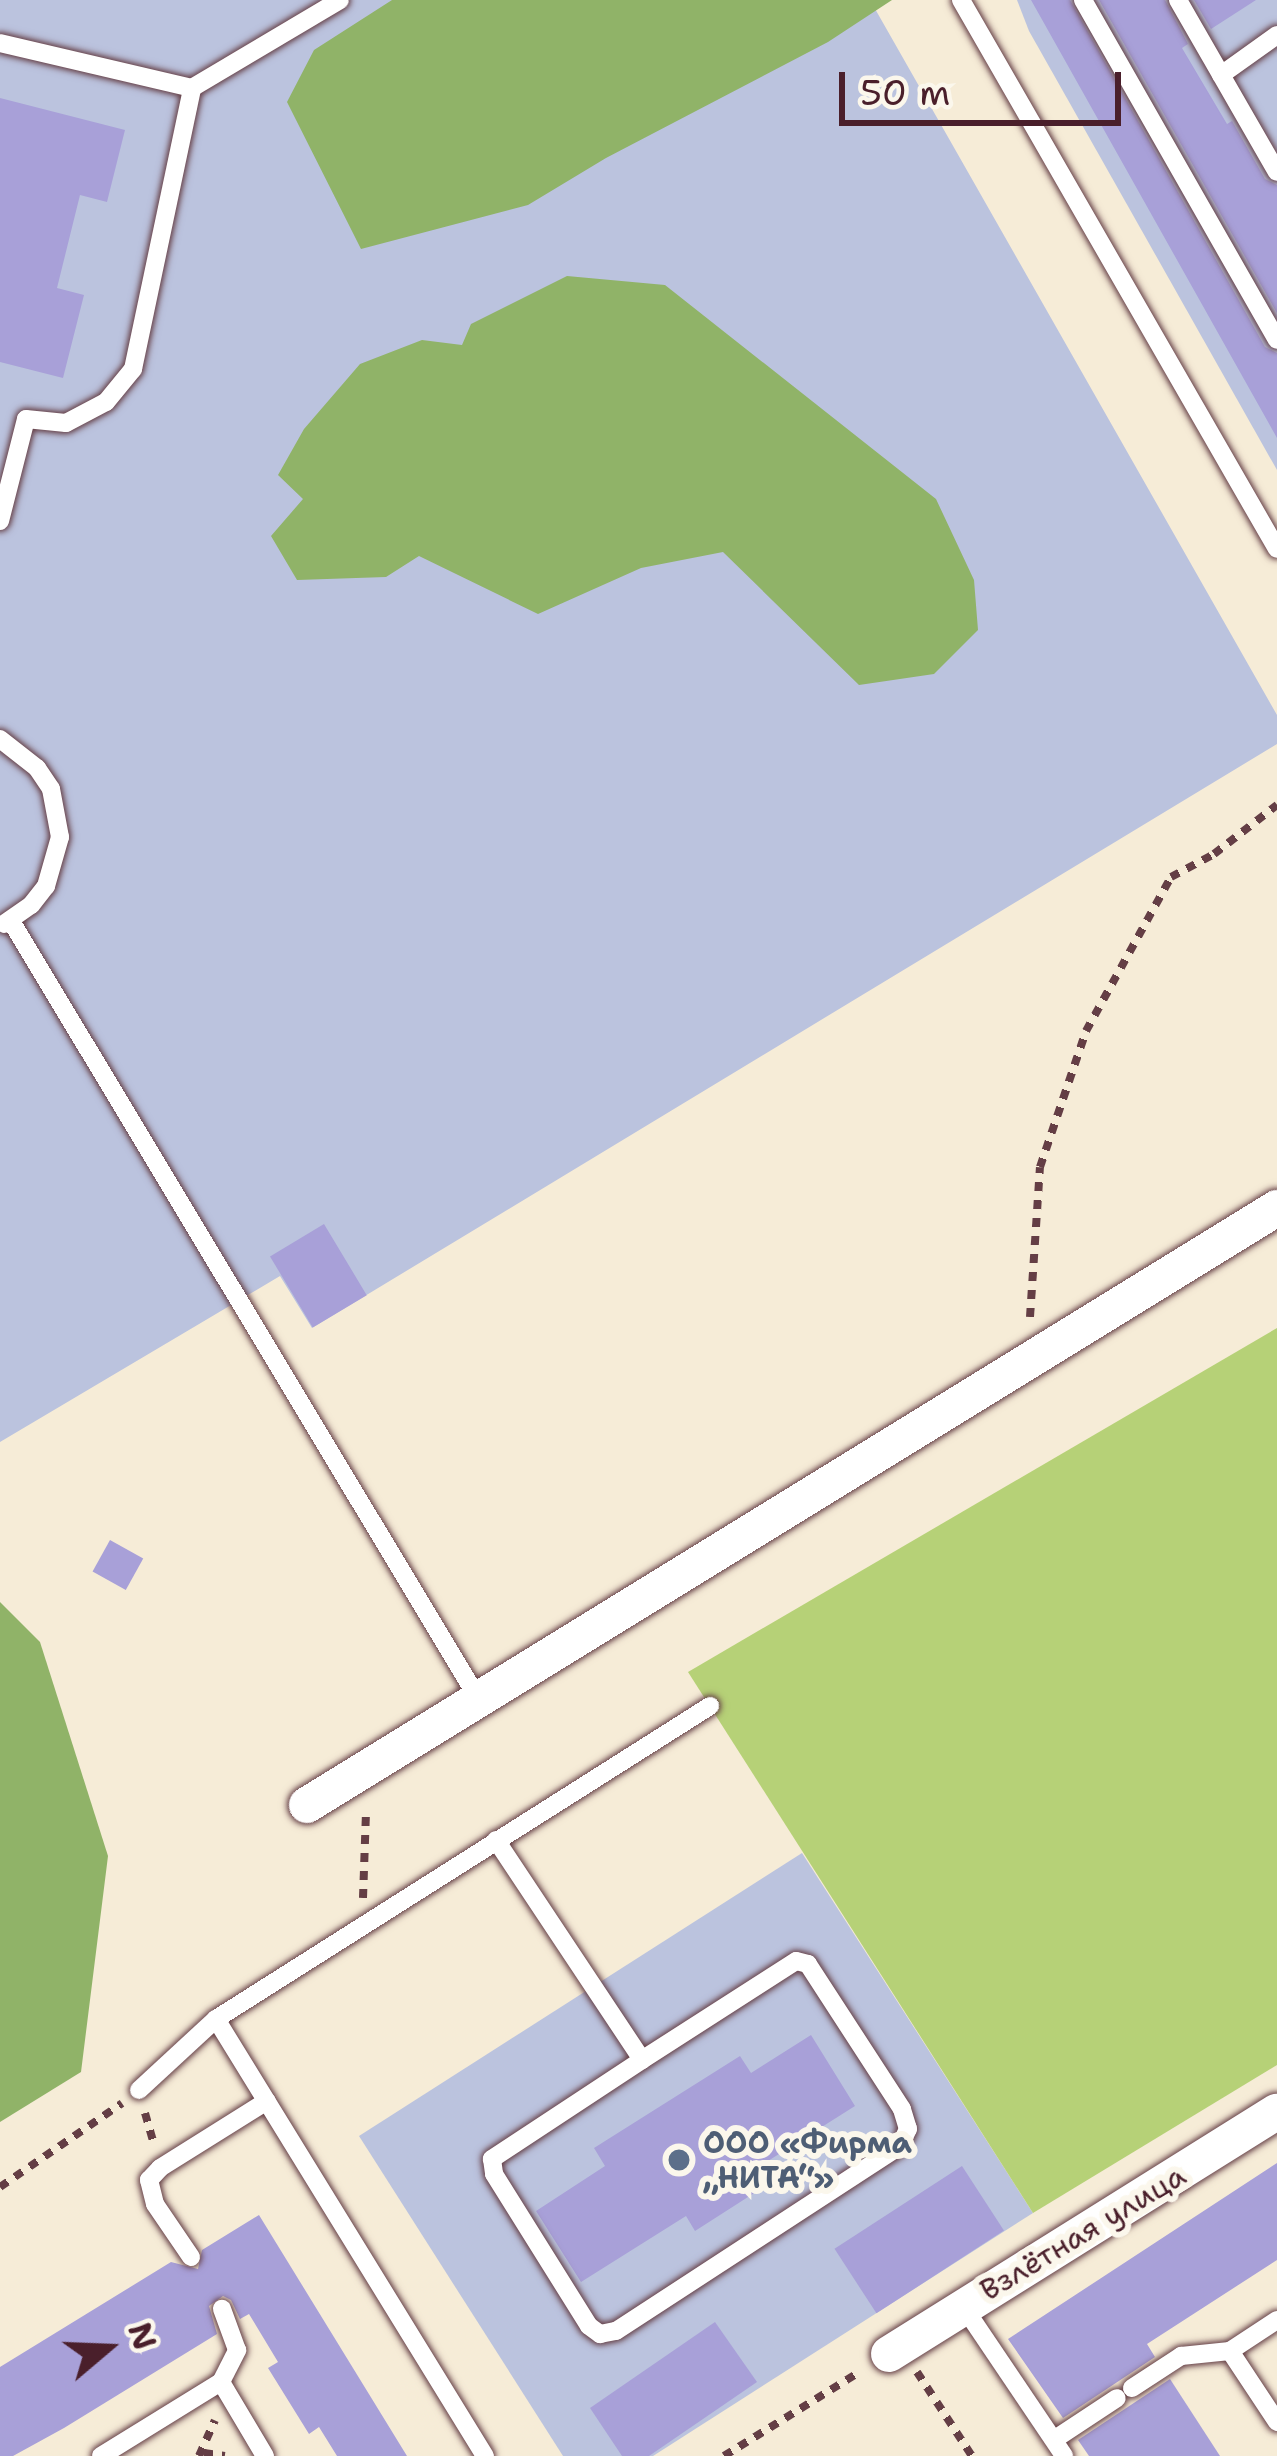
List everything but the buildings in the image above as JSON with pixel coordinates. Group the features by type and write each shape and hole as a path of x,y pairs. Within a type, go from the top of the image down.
{"street":[{"path":"307,1805 1277,1208"},
{"name":"Взлётная улица","path":"895,2350 1064,2249 1277,2112"}],"lane":[{"path":"0,44 192,88 340,0"},
{"path":"962,0 1277,549"},
{"path":"1083,0 1277,340"},
{"path":"1178,0 1277,171"},
{"path":"1221,75 1277,35"},
{"path":"0,521 26,419 66,423 106,402 133,368 192,88"},
{"path":"0,739 37,767 50,788 60,838 46,886 6,924 478,1700"},
{"path":"139,2090 216,2020 710,1706"},
{"path":"496,1840 642,2060"},
{"path":"796,1961 808,1964 902,2109 908,2128 900,2146 616,2330 600,2334 589,2326 506,2193 492,2159 642,2060 796,1961"},
{"path":"216,2020 485,2456"},
{"path":"190,2257 155,2204 149,2180 160,2168 266,2101"},
{"path":"963,2306 1060,2447 1124,2393 1181,2356 1230,2350 1277,2320"},
{"path":"101,2456 221,2382 237,2350 222,2309"},
{"path":"1230,2350 1277,2422"},
{"path":"221,2382 265,2456"}],"path":[{"path":"1030,1360 1040,1167 1086,1031 1171,878 1214,854 1277,806"},
{"path":"356,1775 368,1822 361,1927"},
{"path":"0,2187 139,2090 160,2168"},
{"path":"724,2456 895,2350 972,2456"},
{"path":"204,2452 225,2456"}],"shaded area":[{"path":"0,0 870,0 1277,715 1277,744 312,1328 280,1276 0,1442"},
{"path":"1017,0 1277,0 1277,470 1029,31"},
{"name":"ООО «Фирма „НИТА“»","path":"802,1853 1033,2213 653,2456 563,2456 359,2136"}],"green space":[{"path":"392,0 892,0 828,42 606,158 528,205 361,249 287,102 314,50"},
{"path":"567,276 665,285 936,499 974,580 978,630 934,674 859,685 723,552 641,568 538,614 419,556 386,577 297,580 271,536 303,499 278,475 304,429 360,364 422,340 462,345 471,324"},
{"path":"1277,1328 1277,2065 1033,2213 688,1672"},
{"path":"0,1602 40,1642 108,1856 81,2072 0,2122"}],"place":[{"name":"ООО «Фирма „НИТА“»","path":"679,2160"}]}
